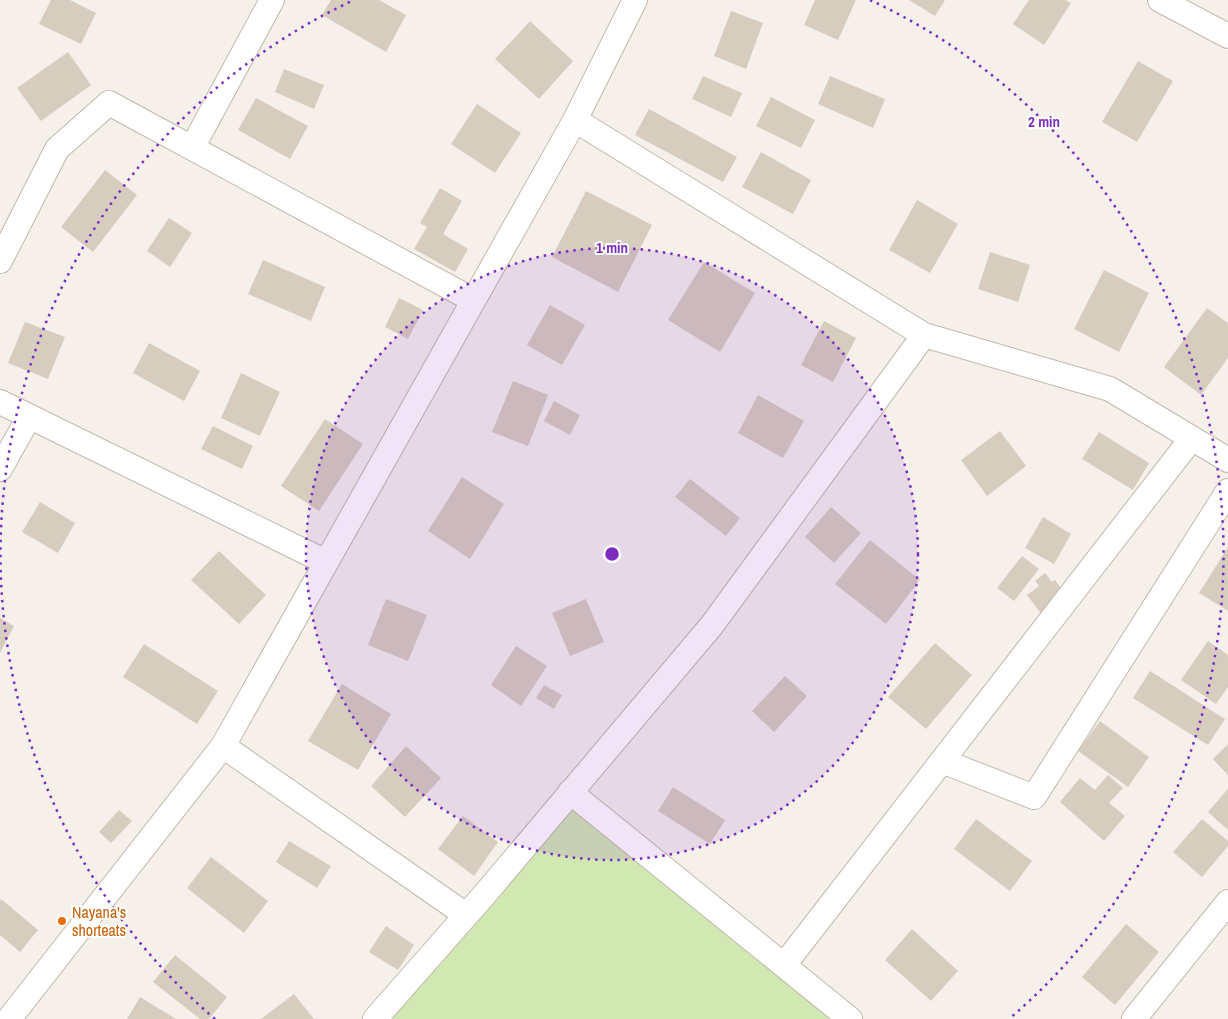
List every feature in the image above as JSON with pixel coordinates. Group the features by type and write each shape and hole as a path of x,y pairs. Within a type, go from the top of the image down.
{"street":[{"path":"192,148 272,0"},
{"path":"8,1019 223,746 575,120 635,0"},
{"path":"1160,0 1228,36"},
{"path":"0,261 57,149 109,102 473,300"},
{"path":"575,120 924,335 1110,389 1228,460"},
{"path":"375,1019 466,915 712,625 924,335"},
{"path":"0,402 326,562"},
{"path":"0,469 29,417"},
{"path":"784,965 1192,438"},
{"path":"942,761 1034,797 1228,491"},
{"path":"223,746 466,915"},
{"path":"570,792 850,1019"},
{"path":"1134,1019 1228,902"}],"green space":[{"path":"570,792 850,1019 374,1019"}],"building":[{"path":"51,0 70,0 96,13 81,44 39,24"},
{"path":"331,0 379,0 406,15 386,52 322,15"},
{"path":"815,0 856,0 838,40 804,25"},
{"path":"909,0 945,0 935,16"},
{"path":"1029,0 1066,0 1071,3 1044,45 1013,24"},
{"path":"731,11 763,23 746,69 714,56"},
{"path":"530,21 573,61 539,99 495,59"},
{"path":"68,52 91,85 41,121 17,88"},
{"path":"1138,61 1173,81 1137,142 1102,122"},
{"path":"284,69 324,85 314,109 275,92"},
{"path":"703,76 742,93 731,117 692,99"},
{"path":"830,76 885,99 873,128 818,104"},
{"path":"771,97 815,120 801,148 756,126"},
{"path":"256,98 308,126 290,159 238,130"},
{"path":"477,104 521,133 495,173 451,144"},
{"path":"649,109 737,157 723,182 635,135"},
{"path":"761,152 811,180 793,214 742,187"},
{"path":"105,170 137,195 93,252 61,227"},
{"path":"440,188 462,201 443,234 468,249 455,272 414,249 427,227 420,223"},
{"path":"586,191 652,225 618,292 552,257"},
{"path":"917,200 958,224 930,273 889,250"},
{"path":"169,218 192,233 170,267 147,251"},
{"path":"990,252 1030,265 1018,302 978,289"},
{"path":"263,260 325,287 311,321 248,294"},
{"path":"704,262 755,293 720,352 668,320"},
{"path":"1104,270 1149,293 1119,352 1074,329"},
{"path":"399,298 423,310 408,339 385,327"},
{"path":"550,305 585,325 562,365 527,345"},
{"path":"1207,308 1228,323 1228,358 1201,395 1164,367"},
{"path":"824,321 856,338 833,382 801,365"},
{"path":"25,322 65,337 48,379 8,363"},
{"path":"149,343 200,371 184,401 133,373"},
{"path":"241,373 280,392 260,436 221,418"},
{"path":"513,381 548,395 528,446 492,432"},
{"path":"758,395 804,421 783,458 738,433"},
{"path":"554,401 580,415 570,435 544,421"},
{"path":"325,419 363,444 319,511 281,486"},
{"path":"213,426 253,446 242,469 201,449"},
{"path":"1000,431 1026,466 987,496 961,460"},
{"path":"1099,432 1149,463 1133,490 1082,459"},
{"path":"462,477 504,504 470,559 428,531"},
{"path":"690,479 740,518 726,536 675,497"},
{"path":"40,502 75,523 58,553 22,532"},
{"path":"831,507 861,533 834,563 805,537"},
{"path":"1043,517 1071,534 1054,564 1025,548"},
{"path":"870,540 920,580 886,624 835,584"},
{"path":"1228,547 1228,611 1199,593"},
{"path":"219,551 266,595 239,624 191,580"},
{"path":"1022,556 1039,569 1014,601 997,588"},
{"path":"1045,573 1052,582 1055,580 1066,595 1042,615 1027,595 1039,586 1035,581"},
{"path":"386,599 427,615 408,661 368,645"},
{"path":"586,599 604,642 570,656 552,613"},
{"path":"0,618 14,626 0,653"},
{"path":"1208,641 1228,655 1228,687 1216,704 1181,680"},
{"path":"935,643 972,675 926,729 888,697"},
{"path":"144,644 218,691 197,724 123,677"},
{"path":"516,646 547,666 521,706 491,685"},
{"path":"1150,671 1225,719 1208,745 1133,698"},
{"path":"785,676 807,696 774,732 752,711"},
{"path":"342,684 391,714 358,770 308,741"},
{"path":"544,685 562,695 554,709 536,698"},
{"path":"1100,721 1149,757 1128,787 1078,751"},
{"path":"1228,744 1228,775 1213,759"},
{"path":"406,746 441,778 405,817 371,786"},
{"path":"1108,775 1123,788 1109,803 1125,816 1104,841 1060,802 1080,778 1095,790"},
{"path":"673,787 725,820 710,844 658,811"},
{"path":"1228,789 1228,830 1208,812"},
{"path":"119,810 132,821 111,843 99,832"},
{"path":"463,816 498,842 474,876 438,849"},
{"path":"976,819 1032,861 1010,891 954,849"},
{"path":"1202,819 1228,841 1228,846 1202,877 1173,852"},
{"path":"289,841 331,866 317,888 276,862"},
{"path":"211,857 268,901 244,933 187,888"},
{"path":"1,899 38,930 20,952 0,935"},
{"path":"1126,924 1159,952 1115,1005 1082,977"},
{"path":"386,926 414,945 398,970 369,952"},
{"path":"912,929 958,971 931,1001 885,960"},
{"path":"175,955 227,997 209,1019 200,1019 153,982"},
{"path":"294,994 314,1019 261,1019"},
{"path":"140,997 176,1019 127,1019"}],"place":[{"name":"Nayana's shorteats","path":"62,921"}]}
